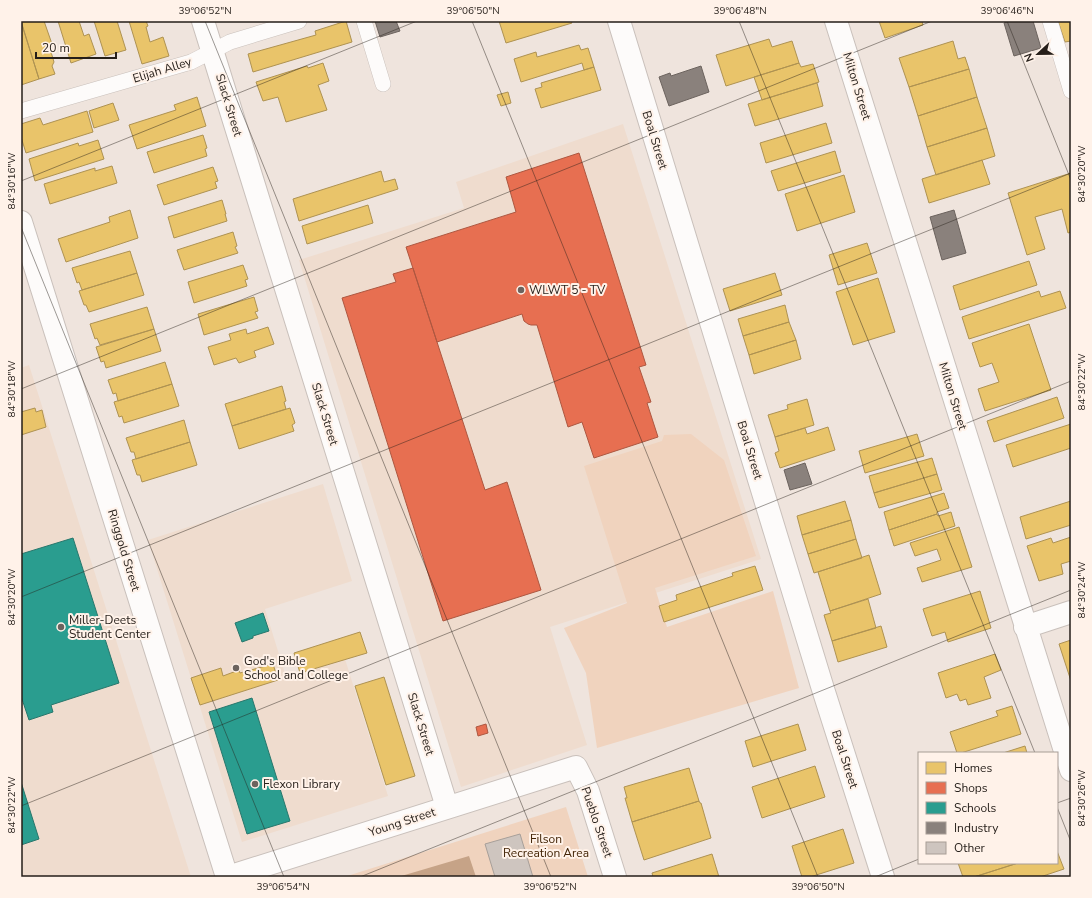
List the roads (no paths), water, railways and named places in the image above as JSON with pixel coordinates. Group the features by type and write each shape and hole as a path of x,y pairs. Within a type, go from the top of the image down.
{"street":[{"name":"Slack Street","path":"203,21 447,807"},
{"name":"Boal Street","path":"619,21 822,689 883,877"},
{"name":"Milton Street","path":"836,21 1071,770"},
{"name":"Ringgold Street","path":"21,222 228,877"},
{"path":"1025,627 1071,612"},
{"name":"Young Street","path":"228,877 576,767"},
{"name":"Pueblo Street","path":"576,767 588,791 615,877"}],"lane":[{"name":"Elijah Alley","path":"21,111 191,62 230,42 299,21"},
{"path":"364,21 383,84"},
{"path":"1050,21 1071,92"}],"place":[{"name":"WLWT 5 - TV","path":"521,290"},
{"name":"Miller-Deets Student Center","path":"61,627"},
{"name":"God's Bible School and College","path":"236,668"},
{"name":"Flexon Library","path":"255,784"}],"park label":[{"name":"Filson Recreation Area","path":"546,846"}]}
